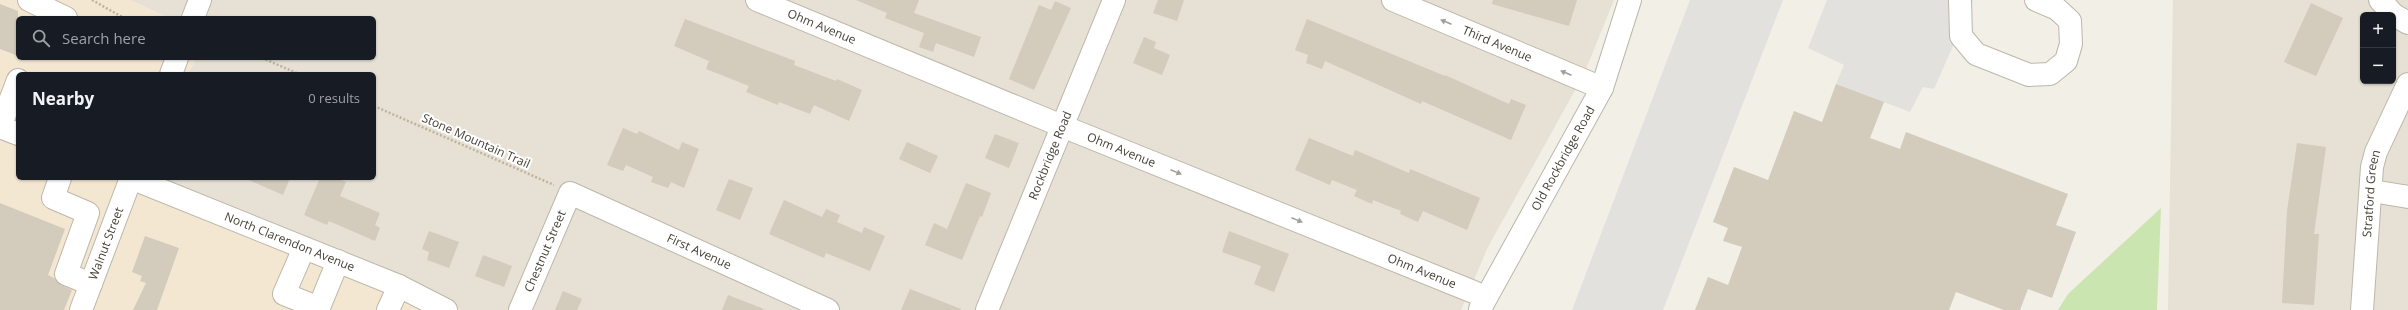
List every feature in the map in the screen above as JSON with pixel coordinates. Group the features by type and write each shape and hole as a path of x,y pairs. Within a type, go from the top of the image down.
{"street":[{"path":"29,0 62,16"},
{"path":"194,16 200,0"},
{"name":"Ohm Avenue","path":"757,0 1483,303"},
{"name":"Rockbridge Road","path":"987,310 1114,0"},
{"name":"Third Avenue","path":"1393,0 1602,88"},
{"name":"Old Rockbridge Road","path":"1483,303 1602,88 1630,0"},
{"path":"1960,0 1960,36 1976,54 2029,75 2050,74 2066,61 2071,44 2070,21 2057,9 2036,0"},
{"path":"2380,0 2394,15 2408,23"},
{"path":"172,72 176,60"},
{"name":"Stratford Green","path":"2362,310 2372,191 2372,167 2376,152 2408,84"},
{"path":"16,85 0,127 16,133"},
{"path":"59,180 53,198 88,213 66,274 91,284"},
{"name":"Walnut Street","path":"81,310 130,180"},
{"name":"North Clarendon Avenue","path":"136,180 399,286 446,310"},
{"path":"2372,191 2408,197"},
{"name":"Chestnut Street","path":"520,310 570,193"},
{"name":"First Avenue","path":"570,193 828,310"},
{"path":"304,248 284,294 318,309 338,261"},
{"path":"388,310 399,286"}],"path":[{"path":"92,0 120,16"},
{"path":"267,60 294,72"},
{"name":"Stone Mountain Trail","path":"376,107 570,193"}],"shaded area":[{"path":"0,0 130,0 165,16 16,16 16,60 195,60 189,72 16,72 16,180 155,180 461,310 0,310"},
{"path":"130,0 1614,0 1584,74 1488,247 1461,310 461,310 155,180 376,180 376,72 189,72 195,60 376,60 376,16 165,16"},
{"path":"1690,0 1783,0 1663,310 1572,310"},
{"path":"1827,0 1973,0 1934,89 1923,87 1910,112 1836,84 1844,65 1808,48"},
{"path":"2173,0 2408,0 2408,310 2168,310"}],"green space":[{"path":"2161,208 2157,310 2058,310 2068,294"}],"building":[{"path":"856,0 919,0 914,13 981,37 974,57 936,43 933,52 919,47 924,33 885,18 887,13"},
{"path":"1158,0 1184,0 1177,21 1153,13"},
{"path":"1493,0 1577,0 1569,26 1492,4"},
{"path":"1055,1 1071,8 1034,90 1009,79 1039,5 1051,10"},
{"path":"2311,3 2343,18 2316,76 2284,62"},
{"path":"0,4 18,11 18,16 16,16 16,55 0,49"},
{"path":"685,19 795,61 794,65 836,81 837,79 862,90 849,121 814,105 810,114 779,102 778,105 746,92 749,86 706,69 709,61 674,46"},
{"path":"1307,19 1445,75 1509,104 1511,99 1526,105 1511,140 1422,101 1421,104 1325,61 1322,69 1306,63 1308,55 1295,50"},
{"path":"1144,37 1156,42 1154,48 1170,55 1162,75 1133,63"},
{"path":"1836,84 1884,102 1870,138 1900,149 1906,132 2068,194 2056,225 2076,232 2052,298 2028,289 2020,310 2004,310 1956,292 1949,310 1695,310 1708,277 1728,285 1742,247 1723,241 1728,228 1713,222 1734,167 1768,180 1794,111 1822,122"},
{"path":"623,128 637,134 639,131 679,150 682,142 699,149 684,188 671,182 668,188 651,182 653,177 626,165 623,171 607,165"},
{"path":"995,134 1019,143 1009,168 985,158"},
{"path":"1309,138 1353,156 1355,150 1409,173 1410,169 1480,198 1467,230 1423,211 1418,222 1400,214 1401,211 1373,200 1372,204 1354,196 1357,190 1332,180 1330,185 1295,170"},
{"path":"907,142 938,156 930,173 899,159"},
{"path":"2297,143 2326,147 2314,234 2319,234 2314,305 2282,303 2287,211"},
{"path":"729,179 753,188 740,220 716,210"},
{"path":"249,180 289,180 283,195"},
{"path":"319,180 341,180 346,182 340,196 380,213 375,225 380,228 375,241 329,221 327,225 304,215"},
{"path":"966,183 991,193 982,217 980,216 962,260 925,245 934,223 947,229"},
{"path":"784,200 822,217 826,209 840,215 837,222 862,233 864,227 885,236 870,271 826,253 824,258 769,234"},
{"path":"0,203 65,229 48,275 54,278 61,285 72,290 64,310 0,310"},
{"path":"429,231 459,242 449,268 427,260 429,252 422,249"},
{"path":"1229,231 1289,254 1274,292 1254,284 1261,266 1222,252"},
{"path":"145,236 179,248 157,310 133,310 146,283 140,281 142,276 132,272"},
{"path":"483,255 512,266 504,287 475,276"},
{"path":"910,289 961,309 961,310 901,310"},
{"path":"563,291 582,299 577,310 555,310"},
{"path":"728,295 764,309 722,310"}]}
